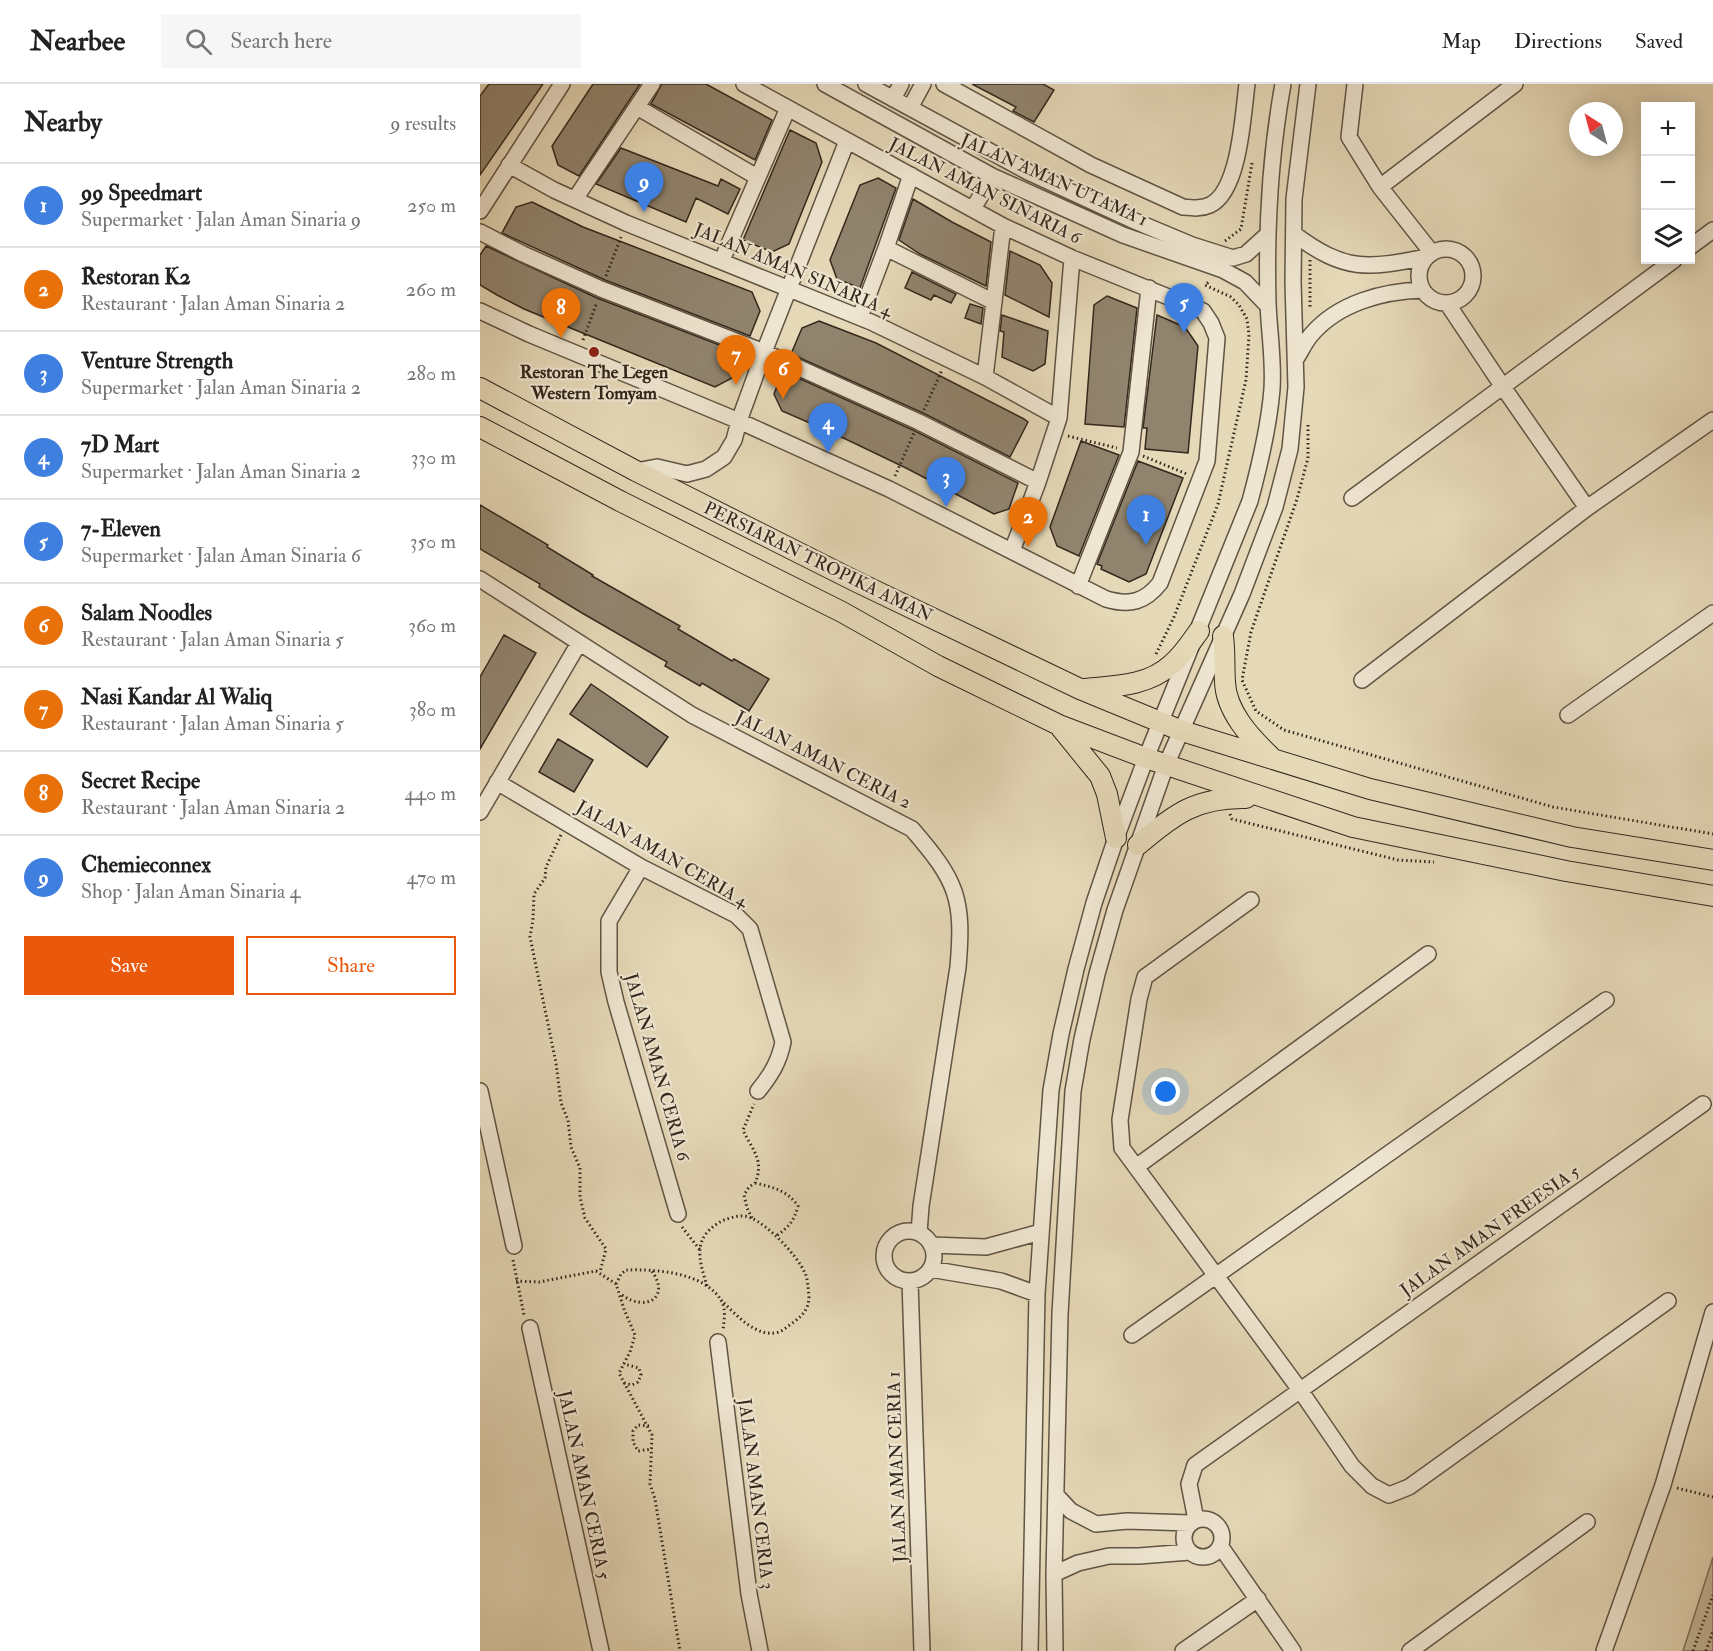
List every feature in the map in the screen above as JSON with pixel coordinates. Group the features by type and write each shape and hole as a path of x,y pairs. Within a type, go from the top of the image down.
{"main road":[{"name":"PERSIARAN TROPIKA AMAN","path":"480,388 636,471 867,587 1080,689 1182,730 1370,789 1561,834 1713,860"},
{"name":"PERSIARAN TROPIKA AMAN","path":"480,427 620,501 842,612 938,666 1059,725 1166,765 1353,827 1566,871 1713,896"},
{"path":"1080,689 1129,685 1145,680 1172,664 1199,631"},
{"path":"1223,636 1226,659 1224,684 1229,703 1254,741 1271,757"},
{"path":"1059,725 1100,776 1107,794 1116,838"},
{"path":"1138,845 1172,817 1205,802 1267,798"}],"street":[{"path":"480,211 562,84"},
{"path":"575,199 652,84"},
{"name":"JALAN AMAN SINARIA 6","path":"744,84 1003,226 1072,258 1203,311 1217,338 1207,461 1160,583 1153,592 1127,603 1106,600 1082,588"},
{"name":"JALAN AMAN UTAMA 1","path":"825,84 992,176 1123,235 1223,270 1245,282 1268,306"},
{"name":"JALAN AMAN UTAMA 1","path":"866,84 1028,172 1130,219 1227,258 1246,254 1268,234"},
{"path":"893,99 901,84"},
{"path":"910,108 923,84"},
{"path":"944,84 1091,165 1183,207 1197,209 1211,205 1221,196 1228,184 1234,167 1247,84"},
{"path":"1030,1651 1036,1294 1051,1090 1061,1034 1094,903 1146,758 1250,501 1262,454 1270,416 1273,362 1268,306 1271,174 1283,84"},
{"path":"1055,1651 1054,1574 1058,1496 1060,1314 1073,1091 1096,974 1115,910 1166,765 1223,636 1275,507 1284,476 1290,449 1296,387 1294,234 1296,177 1308,84"},
{"path":"1355,84 1349,137 1380,187 1429,255"},
{"path":"1380,187 1515,84"},
{"path":"637,107 757,177"},
{"path":"722,260 788,108"},
{"path":"636,471 657,467 687,474 706,469 724,457 734,440 764,352 847,141"},
{"path":"982,147 992,176"},
{"name":"JALAN AMAN SINARIA 4","path":"508,165 626,223 860,317 985,377 1059,418"},
{"path":"992,176 1028,172"},
{"path":"860,317 911,175"},
{"path":"973,209 992,176"},
{"path":"985,377 1003,226"},
{"path":"1695,243 1713,230"},
{"path":"480,232 601,289 764,352 919,422 1038,482"},
{"path":"1294,234 1331,258 1359,266 1384,265 1429,255 1438,250 1452,249 1465,256 1472,268 1473,282 1461,299 1447,303 1434,300 1423,290 1419,277 1422,263 1429,255"},
{"path":"886,248 994,302"},
{"path":"1012,551 1059,418 1072,258"},
{"path":"1352,498 1669,264"},
{"path":"480,310 529,334 739,421 889,489 1082,588 1131,452 1149,288"},
{"path":"1295,360 1310,336 1332,315 1359,302 1405,291 1423,290"},
{"path":"1447,303 1587,508"},
{"path":"1362,680 1587,508 1713,420"},
{"name":"JALAN AMAN CERIA 2","path":"480,579 692,715 912,829 950,878 956,892 961,929 958,967 919,1233"},
{"path":"1568,715 1713,613"},
{"path":"480,812 579,643"},
{"name":"JALAN AMAN CERIA 4","path":"497,782 641,867 736,915 750,929 783,1042 779,1060 771,1076 758,1091"},
{"name":"JALAN AMAN CERIA 6","path":"641,867 609,921 609,972 678,1214"},
{"path":"1251,900 1145,977 1139,999 1120,1120 1122,1148 1300,1390 1352,1466 1372,1486 1389,1495 1409,1487 1668,1301"},
{"path":"1136,1167 1428,954"},
{"path":"1132,1335 1606,1000"},
{"path":"480,1091 514,1246"},
{"name":"JALAN AMAN FREESIA 5","path":"1193,1522 1189,1484 1195,1465 1703,1104"},
{"path":"903,1232 919,1233 931,1245 933,1262 930,1269 918,1280 910,1281 894,1277 885,1264 885,1247 895,1235 903,1232"},
{"path":"931,1245 986,1247 1041,1232"},
{"path":"930,1269 1001,1281 1036,1294"},
{"name":"JALAN AMAN CERIA 1","path":"910,1281 922,1651"},
{"path":"1604,1651 1663,1485 1713,1312"},
{"name":"JALAN AMAN CERIA 5","path":"530,1328 601,1651"},
{"name":"JALAN AMAN CERIA 3","path":"718,1341 749,1594 760,1651"},
{"path":"1058,1496 1071,1511 1096,1524 1127,1521 1193,1522 1208,1518 1218,1525 1223,1535 1221,1547 1212,1556 1200,1557 1186,1547 1184,1534 1193,1522"},
{"path":"1410,1651 1587,1522"},
{"path":"1221,1547 1293,1651"},
{"path":"1054,1574 1078,1563 1109,1556 1190,1552"},
{"path":"1183,1651 1258,1599"}],"path":[{"path":"1256,711 1284,730 1553,807 1713,834"},
{"path":"567,823 546,867 545,878 534,894 530,937 556,1063 561,1103 568,1120 571,1147 580,1168 579,1197 585,1218 606,1249 599,1273"},
{"path":"752,1218 744,1195 755,1183 759,1166 757,1153 743,1130 758,1091"},
{"path":"755,1183 776,1188 792,1198 798,1206 795,1219 788,1228 776,1236"},
{"path":"678,1214 684,1231 701,1251"},
{"path":"616,1284 626,1270 651,1270 689,1277 707,1286 738,1316 761,1332 781,1332 803,1314 809,1305 804,1271 776,1236 752,1218 743,1216 729,1218 715,1225 706,1232 700,1242 707,1286"},
{"path":"514,1246 513,1263 521,1308 530,1328"},
{"path":"620,1293 629,1300 638,1302 647,1303 654,1299 660,1286 651,1270"},
{"path":"516,1281 539,1282 596,1271 616,1284 620,1293 635,1335 619,1373 652,1435 650,1484 655,1499 680,1651"},
{"path":"718,1341 723,1328 724,1310 721,1300"},
{"path":"622,1382 632,1385 638,1382 642,1375 639,1368 624,1364"},
{"path":"649,1426 638,1425 633,1431 633,1442 638,1451 645,1452 652,1449"},
{"path":"1663,1485 1713,1497"},
{"path":"1693,1651 1713,1595"},
{"path":"1706,1651 1713,1631"}],"shaded area":[{"path":"1713,1557 1713,1651 1683,1651"}],"building":[{"path":"489,84 543,84 480,175 480,96"},
{"path":"593,84 640,84 579,176 558,165 552,146"},
{"path":"662,84 706,84 772,120 755,160 651,104"},
{"path":"972,84 1043,84 1054,90 1034,122 1013,111 1016,107"},
{"path":"790,130 816,143 822,162 789,244 772,252 743,240"},
{"path":"621,148 718,186 721,179 740,189 728,214 696,198 686,222 596,184"},
{"path":"878,178 896,188 860,288 837,279 830,260 860,185"},
{"path":"913,199 991,242 986,286 920,254 899,240"},
{"path":"532,202 583,227 752,292 760,311 750,336 605,280 502,233 516,207"},
{"path":"486,246 597,298 743,354 732,378 715,387 524,309 497,295 480,285 480,255"},
{"path":"1010,251 1040,265 1052,283 1049,317 1005,295"},
{"path":"912,272 956,294 951,303 934,295 931,300 905,288"},
{"path":"1107,296 1137,308 1124,427 1085,424 1094,305"},
{"path":"970,304 983,308 981,324 965,318"},
{"path":"1002,315 1048,331 1045,364 1033,371 1002,357 1004,332 1000,331"},
{"path":"1157,315 1185,327 1198,346 1188,453 1145,449 1147,428 1143,428"},
{"path":"819,321 876,343 1024,419 1028,422 1010,457 923,413 791,354 802,328"},
{"path":"783,371 915,431 1018,483 1009,509 994,514 906,468 782,411 774,394"},
{"path":"1081,441 1119,455 1079,556 1057,546 1050,527"},
{"path":"1138,461 1183,478 1146,574 1129,582 1101,569 1102,566 1097,564"},
{"path":"480,505 548,545 547,547 592,576 680,626 678,629 732,661 734,659 769,679 749,711 702,683 700,686 665,666 667,662 582,613 539,587 540,584 480,549"},
{"path":"504,635 536,653 480,749 480,677"},
{"path":"591,684 668,737 647,767 570,714"},
{"path":"558,739 593,760 574,792 539,772"}],"place":[{"name":"Chemieconnex","path":"644,212"},
{"name":"7-Eleven","path":"1184,333"},
{"name":"Secret Recipe","path":"561,338"},
{"name":"Restoran The Legen Western Tomyam","path":"594,352"},
{"name":"Nasi Kandar Al Waliq","path":"736,385"},
{"name":"Salam Noodles","path":"783,399"},
{"name":"7D Mart","path":"828,453"},
{"name":"Venture Strength","path":"946,507"},
{"name":"99 Speedmart","path":"1146,545"},
{"name":"Restoran K2","path":"1028,547"}]}
